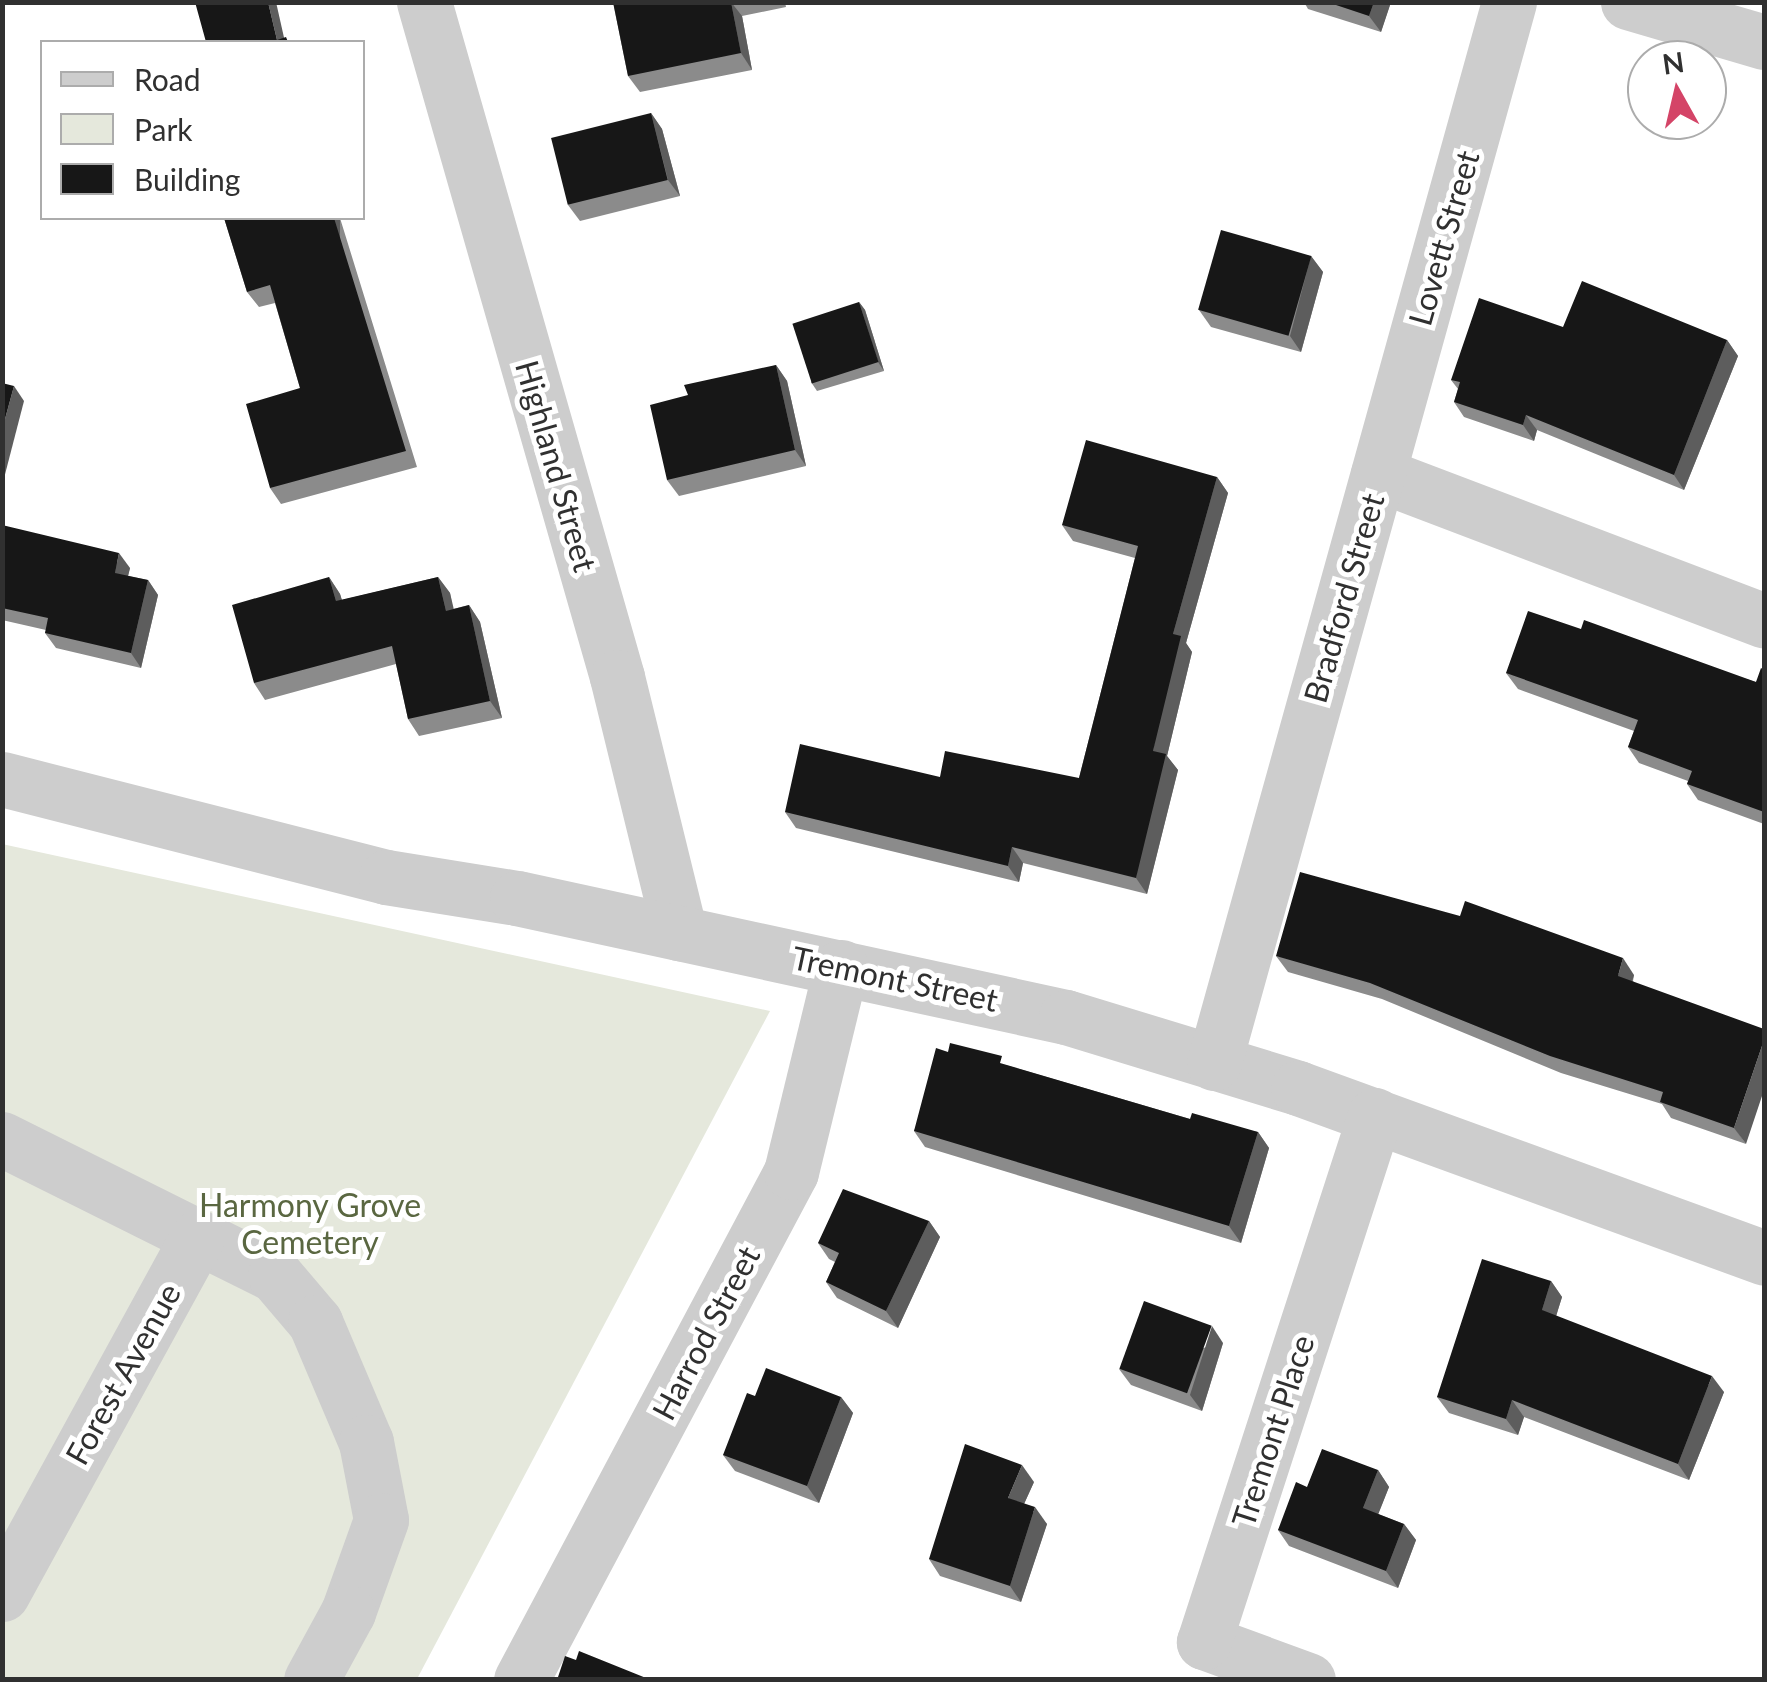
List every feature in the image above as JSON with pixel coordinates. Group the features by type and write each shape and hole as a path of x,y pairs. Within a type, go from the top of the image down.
{"street":[{"name":"Highland Street","path":"424,2 618,677 680,932"},
{"name":"Lovett Street","path":"1378,474 1510,2"},
{"path":"1628,2 1764,42"},
{"name":"Bradford Street","path":"1214,1063 1378,474 1764,621"},
{"name":"Tremont Street","path":"2,779 386,877 680,932 1066,1017 1374,1115 1764,1258"},
{"name":"Harrod Street","path":"521,1680 791,1172 841,968"},
{"name":"Tremont Place","path":"1308,1680 1204,1642 1374,1115"},
{"path":"2,1140 196,1240 275,1275 315,1322 366,1442 381,1520 348,1612 310,1680"},
{"name":"Forest Avenue","path":"2,1594 196,1240"}],"green space":[{"name":"Harmony Grove Cemetery","path":"2,844 770,1011 417,1679 3,1679"}],"building":[{"path":"195,2 268,2 277,40 205,40"},
{"path":"613,2 731,2 741,53 628,76"},
{"path":"1327,2 1374,2 1369,16"},
{"path":"651,113 668,180 568,205 551,138"},
{"path":"225,220 335,220 406,451 270,488 246,404 300,388 270,285 247,292"},
{"path":"1221,230 1311,256 1288,336 1198,310"},
{"path":"1582,281 1727,340 1674,475 1526,415 1523,425 1454,402 1460,382 1451,380 1479,298 1563,327"},
{"path":"859,302 878,362 812,384 792,324"},
{"path":"776,365 795,450 667,480 650,405 688,395 684,385"},
{"path":"2,383 14,386 2,430"},
{"path":"1086,440 1217,477 1173,634 1181,636 1153,751 1166,754 1136,878 1012,847 1008,866 785,812 800,744 940,777 945,751 1079,778 1138,546 1062,525"},
{"path":"2,525 119,553 115,573 148,580 131,653 45,633 48,618 2,608"},
{"path":"329,577 336,601 438,577 446,611 469,605 490,701 408,719 392,646 254,683 232,605"},
{"path":"1528,611 1581,629 1584,620 1756,682 1761,668 1764,670 1764,812 1687,784 1692,771 1628,747 1638,720 1506,673"},
{"path":"1300,872 1460,916 1465,901 1623,958 1618,976 1764,1029 1764,1040 1734,1128 1660,1102 1663,1092 1550,1056 1370,983 1276,956"},
{"path":"950,1043 1002,1056 1000,1063 1190,1119 1192,1113 1258,1132 1229,1226 914,1131 936,1048 948,1052"},
{"path":"843,1189 929,1221 886,1311 826,1282 839,1253 818,1243"},
{"path":"1482,1259 1551,1281 1542,1310 1712,1376 1678,1464 1512,1400 1506,1419 1437,1397"},
{"path":"1144,1301 1212,1326 1187,1393 1119,1369"},
{"path":"766,1368 841,1397 807,1486 723,1455 747,1393 755,1396"},
{"path":"965,1444 1022,1465 1008,1498 1035,1507 1010,1586 929,1559"},
{"path":"1322,1449 1378,1470 1363,1508 1404,1524 1386,1571 1278,1530 1296,1482 1307,1487"},
{"path":"579,1651 651,1680 557,1680 565,1656 576,1660"}]}
